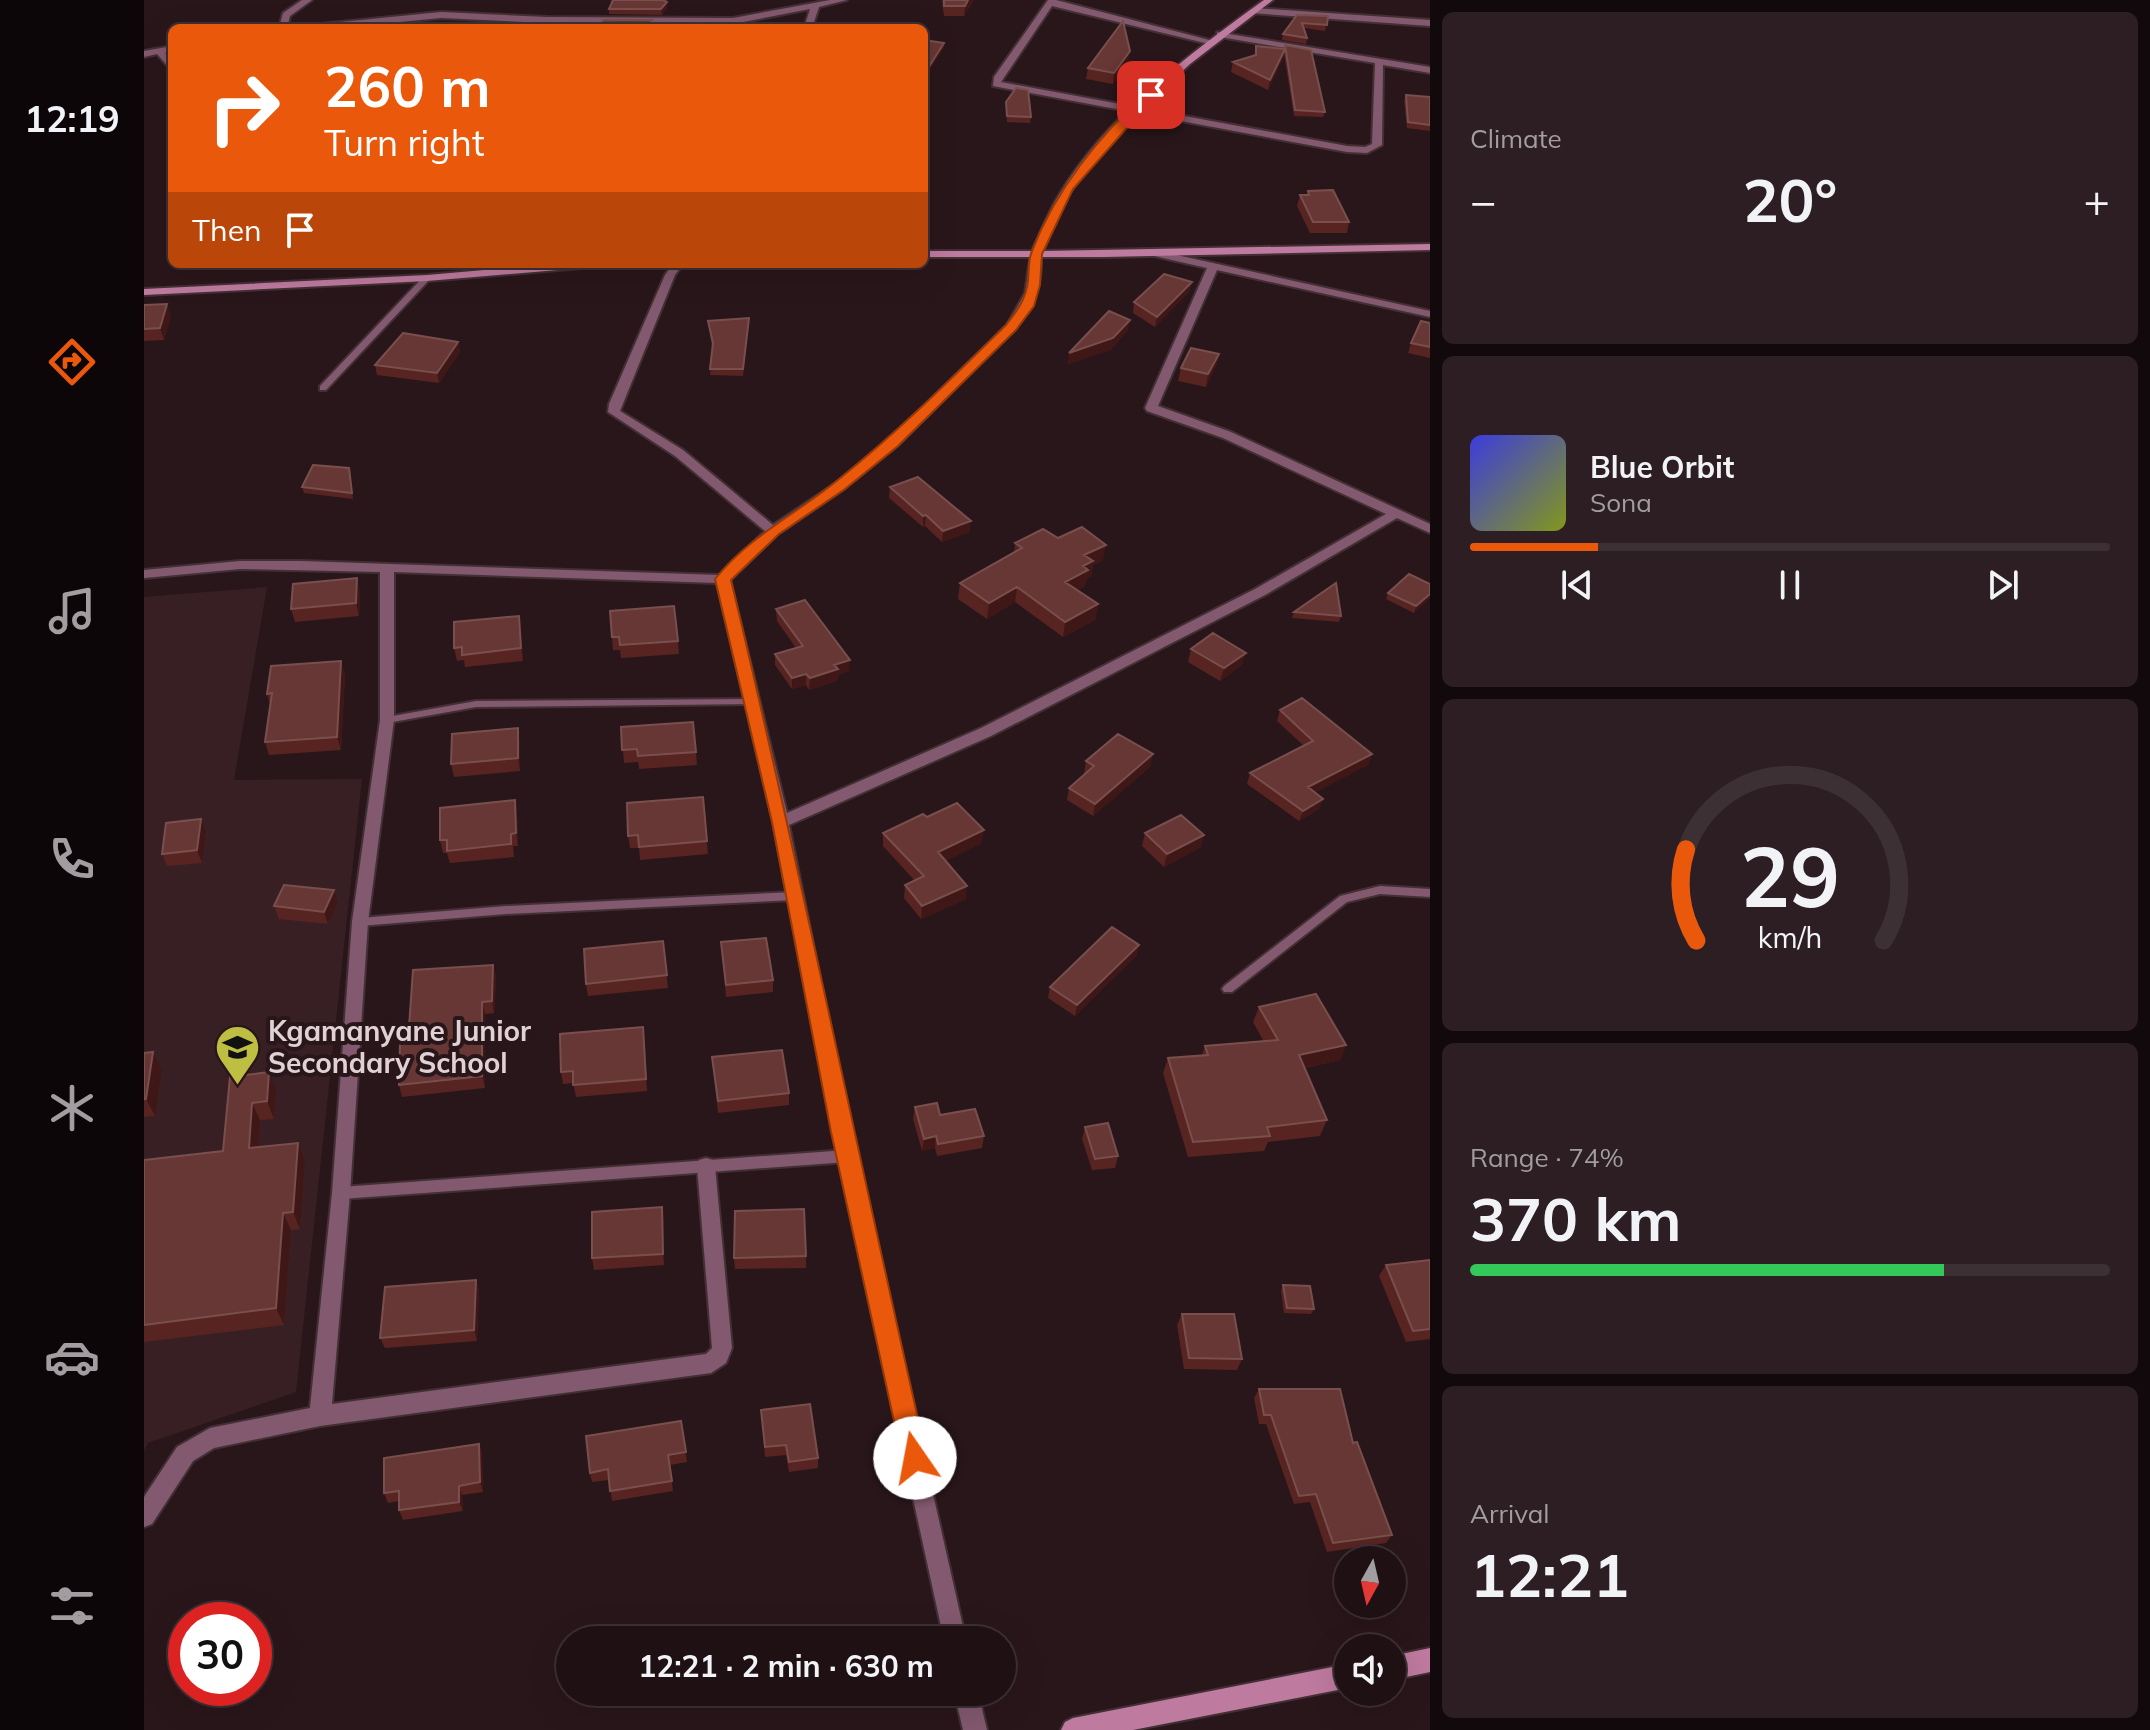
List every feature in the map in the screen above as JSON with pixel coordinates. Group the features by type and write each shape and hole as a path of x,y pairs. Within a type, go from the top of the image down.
{"street":[{"path":"284,24 286,15 308,0"},
{"path":"351,24 441,15 504,19 733,21 843,0"},
{"path":"144,574 240,565 723,579 773,531 840,486 893,443 1011,327 1028,306 1034,285 1036,254 1068,188 1135,109 1209,41 1269,0"},
{"path":"1209,41 1052,2 996,84 1009,89 1367,150 1377,145 1379,62"},
{"path":"809,24 815,6"},
{"path":"1254,11 1430,23"},
{"path":"497,24 504,19"},
{"path":"588,24 592,20"},
{"path":"1220,34 1430,70"},
{"path":"144,54 168,50"},
{"path":"159,51 168,63"},
{"path":"928,254 1430,247"},
{"path":"1154,253 1430,314"},
{"path":"1213,266 1151,408 1227,435 1430,529"},
{"path":"144,292 427,278 540,268"},
{"path":"675,268 614,412 688,460 773,531"},
{"path":"781,822 986,732 1260,592 1395,514"},
{"path":"320,1416 341,1193 360,922 387,720 387,569"},
{"path":"723,579 781,822 847,1156 952,1626"},
{"path":"144,1516 185,1454 210,1438 320,1416 711,1363 722,1348 706,1166"},
{"path":"1406,1665 1430,1660"},
{"path":"1073,1730 1334,1679"},
{"path":"969,1706 975,1730"}],"lane":[{"path":"323,388 427,278"},
{"path":"387,720 476,704 751,702"},
{"path":"1228,989 1344,899 1380,890 1430,893"},
{"path":"360,922 506,910 795,896"},
{"path":"341,1193 847,1156"}],"shaded area":[{"name":"Kgamanyane Junior Secondary School","path":"267,587 234,780 362,779 296,1392 148,1443 144,1451 144,597"}],"building":[{"path":"613,0 667,2 661,9 609,9"},
{"path":"944,0 968,0 965,6 944,6"},
{"path":"1297,15 1328,16 1327,25 1302,23 1307,38 1283,34"},
{"path":"603,20 652,20 649,24 601,24"},
{"path":"1123,21 1130,51 1114,73 1088,68"},
{"path":"928,41 944,43 928,68"},
{"path":"1285,45 1311,50 1325,112 1295,110"},
{"path":"1256,46 1285,49 1270,80 1233,62 1256,55"},
{"path":"1016,88 1028,90 1031,117 1007,116 1006,102"},
{"path":"1406,95 1430,97 1430,125 1408,122"},
{"path":"1333,190 1349,222 1313,222 1300,195 1309,195 1308,191"},
{"path":"1164,274 1192,282 1157,317 1134,302"},
{"path":"167,304 160,328 144,329 144,305"},
{"path":"1109,311 1130,320 1113,338 1069,353"},
{"path":"749,318 743,369 710,369 713,343 708,321"},
{"path":"1421,321 1430,323 1430,347 1411,343"},
{"path":"403,333 458,342 437,373 375,365"},
{"path":"1191,348 1219,354 1208,374 1181,368"},
{"path":"313,465 349,468 352,493 302,487"},
{"path":"918,477 971,521 943,531 890,487"},
{"path":"1082,527 1106,545 1084,555 1093,561 1083,566 1088,570 1065,582 1098,604 1065,622 1017,587 989,603 960,583 1022,548 1015,543 1043,529 1058,538"},
{"path":"1409,574 1430,584 1430,594 1416,606 1388,593"},
{"path":"357,578 356,603 291,609 293,584"},
{"path":"1336,583 1341,616 1294,612"},
{"path":"805,600 850,660 834,665 838,669 810,678 806,674 792,678 775,654 803,646 776,609"},
{"path":"674,606 678,641 620,645 619,637 612,637 610,611"},
{"path":"519,616 521,648 462,655 462,647 454,648 454,622"},
{"path":"1213,633 1246,653 1224,668 1191,649"},
{"path":"341,661 337,737 265,742 272,693 267,694 271,666"},
{"path":"1302,698 1372,754 1308,787 1323,799 1303,811 1250,773 1313,741 1280,710"},
{"path":"693,722 696,752 638,756 637,749 622,750 621,727"},
{"path":"518,728 518,758 451,764 452,734"},
{"path":"1118,734 1153,754 1095,804 1069,788 1094,766 1086,761"},
{"path":"703,797 707,841 639,847 638,835 628,836 627,803"},
{"path":"515,800 516,833 511,834 511,844 447,851 447,840 440,840 440,808"},
{"path":"957,803 984,830 938,852 967,886 922,906 905,885 924,876 883,833 923,814 927,817"},
{"path":"1181,815 1204,835 1167,854 1145,833"},
{"path":"201,819 197,850 162,854 166,823"},
{"path":"284,885 334,890 324,912 274,906"},
{"path":"1112,927 1139,945 1077,1005 1050,987"},
{"path":"766,938 773,980 726,985 721,942"},
{"path":"663,941 667,975 586,984 584,949"},
{"path":"493,965 492,1001 482,1002 482,1076 399,1085 400,1042 408,1041 413,970"},
{"path":"1316,994 1346,1045 1299,1055 1327,1120 1267,1127 1270,1136 1193,1142 1168,1058 1208,1055 1205,1046 1278,1040 1259,1007"},
{"path":"643,1027 646,1079 573,1085 573,1071 561,1072 560,1034"},
{"path":"782,1050 789,1093 718,1101 712,1057"},
{"path":"153,1052 146,1099 144,1099 144,1053"},
{"path":"269,1072 267,1101 252,1103 249,1148 298,1143 293,1212 283,1213 276,1308 144,1325 144,1160 223,1151 230,1077"},
{"path":"937,1103 940,1115 975,1109 984,1136 938,1144 936,1136 924,1139 915,1107"},
{"path":"1108,1123 1118,1156 1095,1159 1085,1127"},
{"path":"662,1207 663,1254 592,1258 592,1212"},
{"path":"804,1209 806,1256 734,1258 735,1211"},
{"path":"1430,1260 1430,1329 1413,1331 1386,1265"},
{"path":"476,1280 474,1330 380,1338 385,1287"},
{"path":"1283,1285 1310,1286 1314,1309 1287,1308"},
{"path":"1182,1314 1234,1314 1242,1359 1189,1358"},
{"path":"1259,1389 1340,1389 1353,1443 1357,1442 1392,1535 1333,1543 1316,1494 1299,1496 1271,1415 1264,1415"},
{"path":"810,1404 818,1458 789,1462 786,1445 765,1447 761,1410"},
{"path":"681,1421 686,1452 668,1455 672,1481 610,1491 608,1469 590,1473 586,1436"},
{"path":"479,1444 480,1482 459,1486 459,1502 399,1510 399,1491 384,1493 384,1458"}],"place":[{"name":"Kgamanyane Junior Secondary School","path":"237,1086"}],"route":[{"path":"915,1458 842,1132 781,822 723,579 773,531 840,486 893,443 1011,327 1028,306 1034,285 1036,254 1068,188 1135,109 1151,95"}]}
